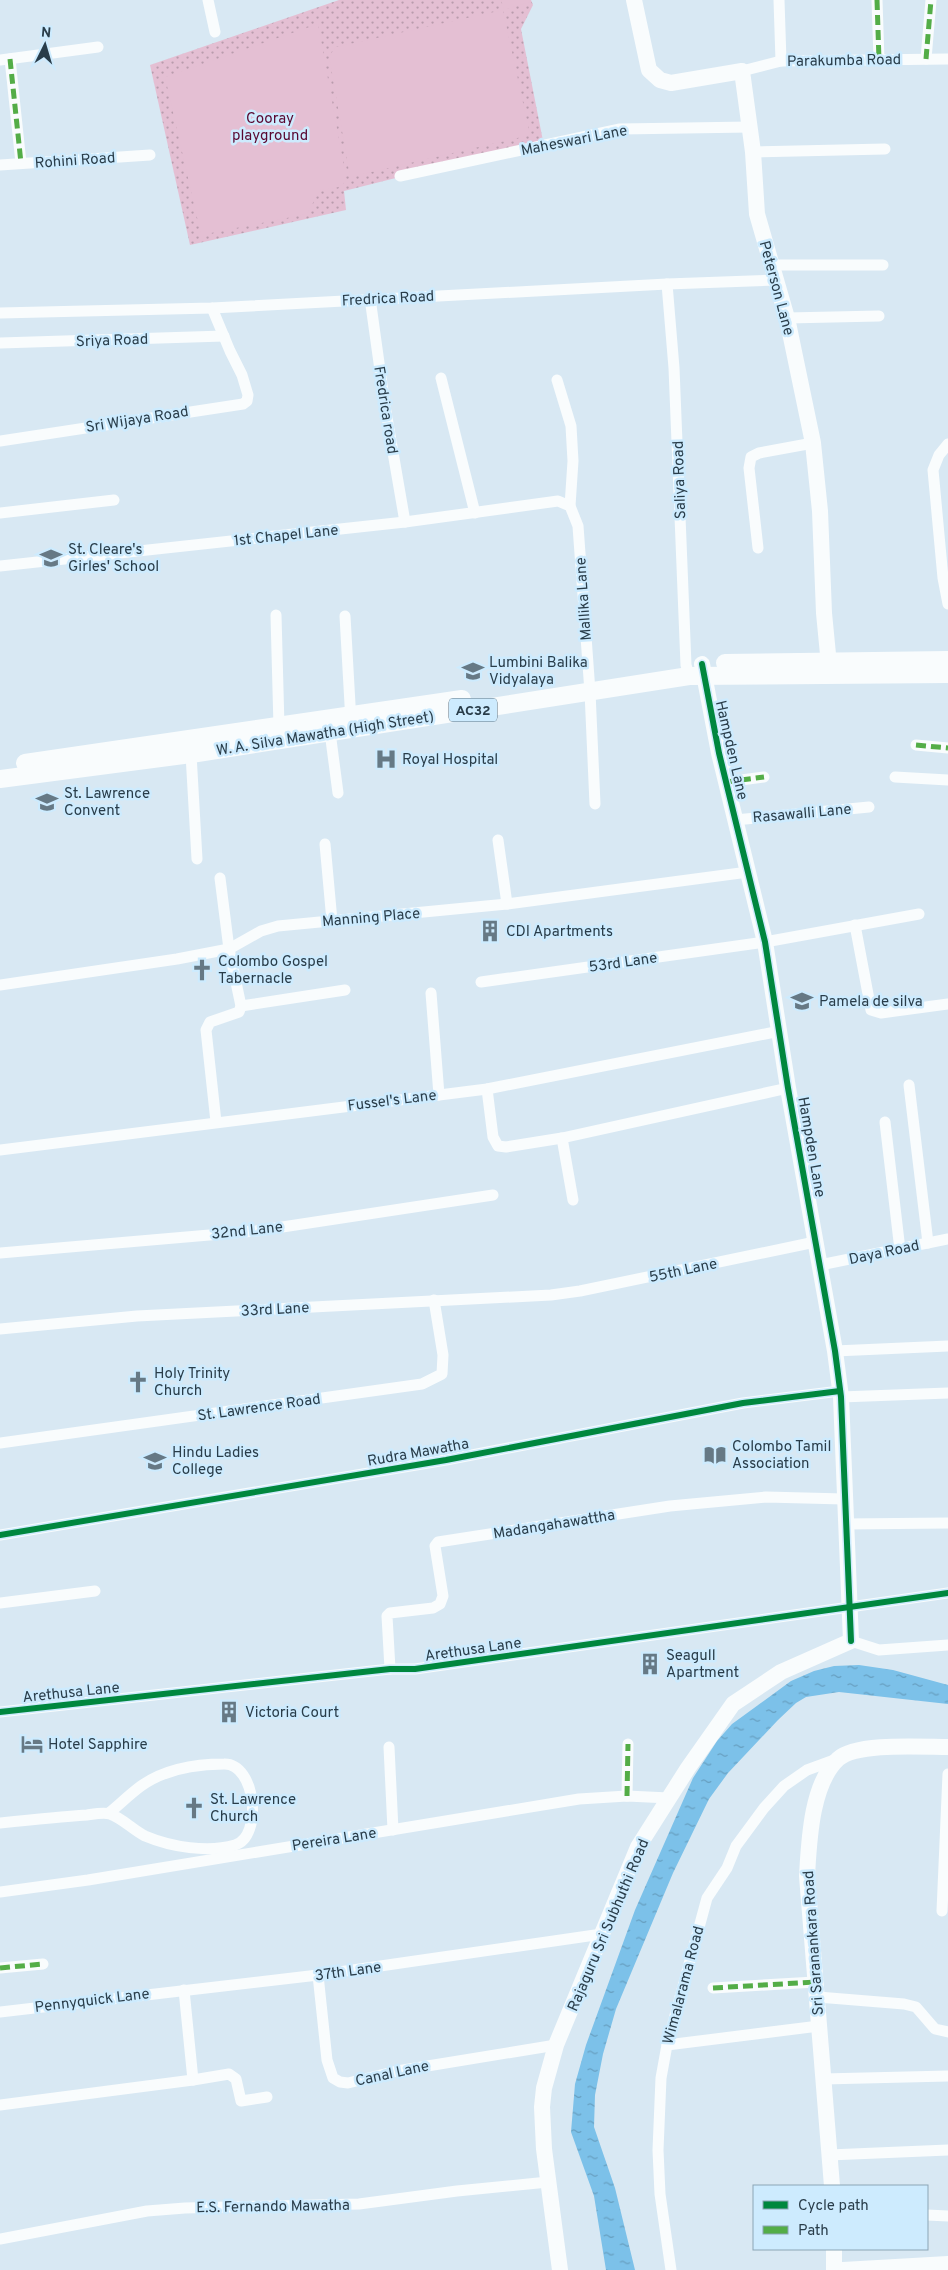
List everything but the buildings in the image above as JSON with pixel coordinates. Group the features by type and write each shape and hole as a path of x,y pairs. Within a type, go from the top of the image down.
{"main road":[{"name":"W. A. Silva Mawatha (High Street)","path":"0,767 279,727 351,722 695,670 830,668 948,660"},
{"name":"W. A. Silva Mawatha (High Street)","path":"830,668 948,674"},
{"name":"W. A. Silva Mawatha (High Street)","path":"0,779 192,754 330,732 351,722"}],"street":[{"path":"208,0 215,32"},
{"path":"634,0 649,70 660,80 671,83 742,71"},
{"path":"779,0 781,61"},
{"path":"877,0 879,60"},
{"path":"926,59 931,0"},
{"path":"21,163 5,60 98,47"},
{"name":"Parakumba Road","path":"742,71 781,61 948,59"},
{"name":"Peterson Lane","path":"742,71 753,152 757,214 787,318 813,442 820,510 824,613 830,668"},
{"name":"Maheswari Lane","path":"400,176 620,129 750,127"},
{"path":"753,152 885,149"},
{"name":"Rohini Road","path":"0,165 150,154"},
{"name":"Fredrica Road","path":"0,312 212,308 370,298 668,284 773,272 883,265"},
{"name":"Saliya Road","path":"668,284 695,670"},
{"name":"Fredrica road","path":"370,298 385,406 405,522"},
{"path":"212,308 224,336"},
{"path":"787,318 879,316"},
{"name":"Sriya Road","path":"0,343 224,336"},
{"name":"Sri Wijaya Road","path":"0,441 243,404 247,401 248,395 242,375 224,336"},
{"path":"440,378 475,513"},
{"path":"557,380 571,426 573,461 570,506"},
{"path":"758,548 749,468 751,456 813,442"},
{"path":"948,444 938,455 933,470 943,505 943,578 948,604"},
{"path":"0,513 114,500"},
{"name":"1st Chapel Lane","path":"0,566 405,522 558,501 570,506"},
{"name":"Mallika Lane","path":"570,506 578,526 590,686 595,804"},
{"path":"276,615 279,727"},
{"path":"345,616 351,722"},
{"name":"Hampden Lane","path":"695,670 736,820 765,942 788,1088 835,1351 841,1394 848,1606 851,1641"},
{"path":"330,732 338,793"},
{"path":"916,745 948,748"},
{"path":"192,754 197,859"},
{"path":"726,782 764,777"},
{"path":"895,777 948,780"},
{"name":"Rasawalli Lane","path":"736,820 869,807"},
{"path":"498,840 506,904"},
{"path":"325,844 332,921"},
{"name":"Manning Place","path":"0,985 177,959 229,949 261,931 278,926 506,904 748,872"},
{"path":"216,1122 206,1030 210,1022 240,1012 241,1006 229,949 220,878"},
{"name":"53rd Lane","path":"481,982 765,942 919,914"},
{"path":"854,925 871,1010 881,1013 948,1004"},
{"path":"241,1006 345,990"},
{"path":"431,993 439,1094"},
{"name":"Fussel's Lane","path":"0,1150 486,1089 780,1032"},
{"path":"909,1085 928,1243"},
{"path":"486,1089 494,1137 498,1146 506,1147 562,1138 788,1088"},
{"path":"885,1122 900,1250"},
{"path":"562,1138 573,1200"},
{"name":"32nd Lane","path":"0,1253 256,1231 493,1195"},
{"name":"Daya Road","path":"820,1266 948,1239"},
{"name":"55th Lane","path":"551,1295 590,1289 816,1242"},
{"name":"33rd Lane","path":"0,1329 137,1316 551,1295"},
{"name":"St. Lawrence Road","path":"0,1443 422,1384 442,1374 443,1355 434,1300"},
{"path":"835,1351 948,1346"},
{"name":"Rudra Mawatha","path":"0,1535 446,1460 743,1402 841,1394 948,1393"},
{"name":"Madangahawattha","path":"390,1669 387,1616 390,1612 433,1608 440,1604 443,1596 434,1546 438,1542 670,1506 766,1497 844,1499"},
{"path":"845,1524 948,1523"},
{"path":"0,1603 95,1591"},
{"name":"Arethusa Lane","path":"0,1712 390,1669 425,1668 645,1638 948,1592"},
{"path":"851,1641 879,1650 948,1645"},
{"name":"Rajaguru Sri Subhuthi Road","path":"560,2270 548,2182 542,2107 549,2066 638,1847 732,1704 781,1672 851,1641"},
{"path":"627,1796 628,1744"},
{"path":"838,1758 860,1750 891,1746 948,1747"},
{"path":"390,1747 393,1830"},
{"name":"Sri Saranankara Road","path":"832,2185 807,1876 810,1830 820,1786 838,1758"},
{"name":"Wimalarama Road","path":"671,2270 660,2194 658,2150 661,2078 667,2045 707,1898 728,1868 736,1846 764,1808 784,1786 807,1770 838,1758"},
{"path":"0,1823 109,1813 142,1785 176,1770 200,1764 230,1763 240,1769 251,1790 253,1816 245,1838 236,1845 207,1848 182,1846 145,1836 109,1813"},
{"path":"942,1911 948,1774"},
{"name":"Pereira Lane","path":"0,1892 88,1880 579,1799 627,1796 669,1798"},
{"name":"37th Lane","path":"184,1990 318,1975 602,1934"},
{"path":"0,1968 43,1964"},
{"name":"Canal Lane","path":"318,1975 326,2060 333,2078 340,2082 348,2083 397,2071 556,2045"},
{"path":"713,1988 817,1990 904,2004 916,2007 935,2029 948,2032"},
{"path":"184,1990 193,2080"},
{"name":"Pennyquick Lane","path":"0,2012 184,1990"},
{"path":"667,2045 819,2026"},
{"path":"0,2105 229,2074 236,2079 241,2101 267,2097"},
{"path":"823,2079 948,2076"},
{"path":"830,2155 948,2150"},
{"name":"E.S. Fernando Mawatha","path":"0,2239 146,2211 185,2208 344,2205 457,2190 548,2182"},
{"path":"928,2216 948,2216"},
{"path":"834,2250 834,2270"},
{"path":"843,2270 948,2264"}],"green space":[{"name":"Cooray playground","path":"339,0 531,0 533,5 521,29 543,141 344,191 346,210 190,245 150,65"},
{"path":"501,0 529,0 530,2 504,10"},
{"path":"503,10 530,135 350,177 329,56 336,47"},
{"path":"318,24 346,178 344,182 336,188 320,190 307,214 201,235 165,77"}],"water":[{"path":"859,1665 893,1670 948,1685 948,1704 839,1692 806,1697 796,1703 778,1720 728,1773 709,1799 673,1873 616,2009 603,2054 595,2095 594,2127 615,2188 635,2270 606,2270 594,2196 571,2132 575,2084 586,2045 635,1910 693,1778 717,1741 732,1724 791,1681 814,1671 834,1666"}],"marked path":[{"path":"877,0 879,60"},
{"path":"926,59 931,0"},
{"path":"10,59 21,163"},
{"path":"916,745 948,748"},
{"path":"726,782 764,777"},
{"path":"627,1796 628,1744"},
{"path":"0,1968 43,1964"},
{"path":"713,1988 815,1982"}],"cycle path":[{"path":"702,664 719,753 765,942 788,1088 835,1351 841,1397 851,1641"},
{"path":"0,1535 446,1460 743,1403 840,1391"},
{"path":"0,1712 390,1669 415,1669 948,1593"}],"place":[{"name":"St. Cleare's Girles' School","path":"51,558"},
{"name":"Lumbini Balika Vidyalaya","path":"473,671"},
{"name":"Royal Hospital","path":"386,759"},
{"name":"St. Lawrence Convent","path":"47,802"},
{"name":"CDI Apartments","path":"490,931"},
{"name":"Colombo Gospel Tabernacle","path":"202,970"},
{"name":"Pamela de silva","path":"802,1001"},
{"name":"Holy Trinity Church","path":"138,1382"},
{"name":"Colombo Tamil Association","path":"715,1455"},
{"name":"Hindu Ladies College","path":"155,1461"},
{"name":"Seagull Apartment","path":"650,1664"},
{"name":"Victoria Court","path":"229,1712"},
{"name":"Hotel Sapphire","path":"32,1744"},
{"name":"St. Lawrence Church","path":"194,1808"}]}
